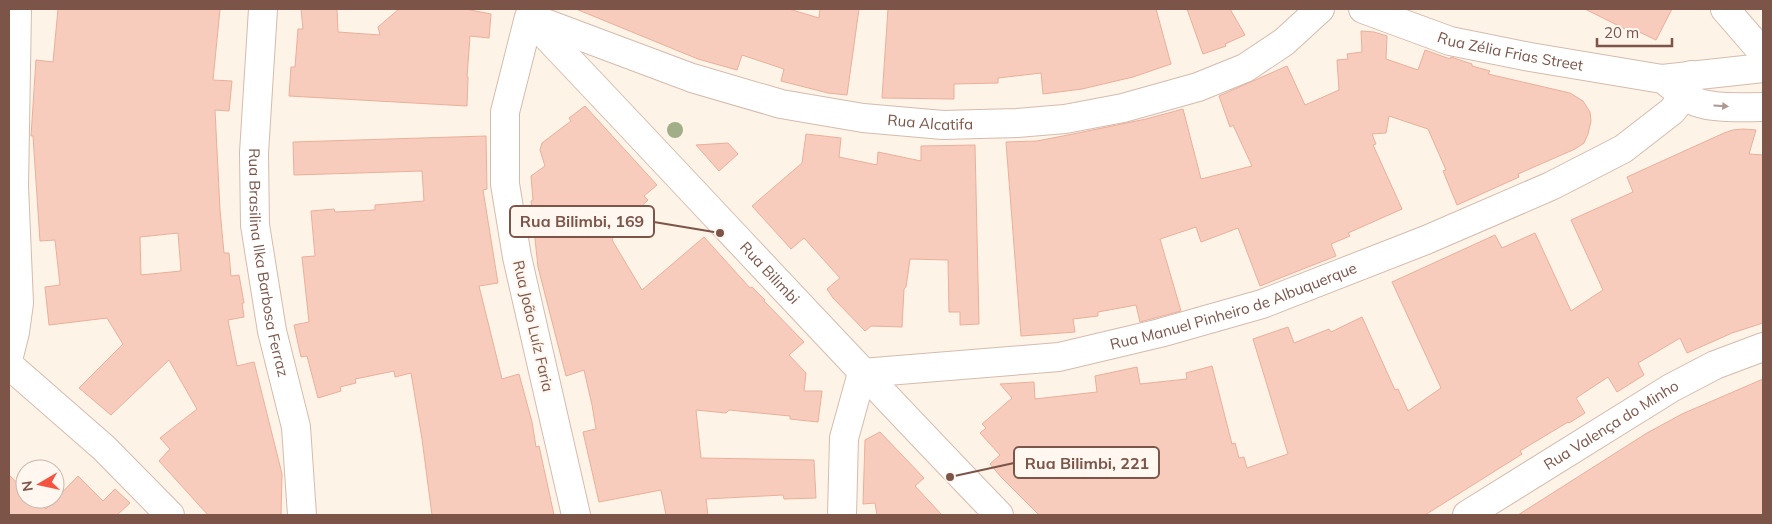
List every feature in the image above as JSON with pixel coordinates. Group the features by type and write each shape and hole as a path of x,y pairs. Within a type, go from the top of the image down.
{"street":[{"path":"9,356 19,303 14,186 17,9"},
{"name":"Rua Brasilina Ilka Barbosa Ferraz","path":"263,9 254,153 255,225 272,331 296,427 302,515"},
{"name":"Rua Alcatifa","path":"525,13 692,78 781,104 863,118 943,124 1017,123 1065,118 1124,108 1198,86 1245,68 1284,42 1320,9"},
{"name":"Rua Zélia Frias Street","path":"1363,9 1450,41 1530,57 1662,79 1688,86 1763,68"},
{"path":"1725,9 1763,53"},
{"name":"Rua Bilimbi","path":"525,13 862,373 999,515"},
{"name":"Rua João Luíz Faria","path":"525,13 505,112 505,184 517,257 576,515"},
{"path":"1763,68 1758,89 1763,102"},
{"name":"Rua Zélia Frias Street","path":"1688,86 1697,102 1715,106 1763,108"},
{"name":"Rua Manuel Pinheiro de Albuquerque","path":"862,373 1059,357 1160,333 1262,304 1426,240 1551,186 1624,149 1672,110 1688,86"},
{"name":"Rua Valença do Minho","path":"1467,515 1671,388 1715,365 1763,348"},
{"path":"9,365 104,448 170,515"},
{"path":"842,515 844,438 862,373"}],"building":[{"path":"58,9 220,9 213,80 232,81 229,111 215,110 220,210 224,253 229,253 231,276 239,275 244,303 242,303 244,317 228,320 237,366 254,362 282,474 281,515 208,515 159,461 170,449 160,438 197,409 169,360 111,415 79,388 123,344 107,318 49,325 45,287 60,285 55,240 40,241 33,136 31,136 36,60 53,62","holes":["178,233 181,271 141,275 140,237"]},
{"path":"301,9 337,9 338,32 380,35 378,27 399,9 465,9 491,14 489,38 470,36 467,106 289,96 291,67 295,67 298,29 303,29"},
{"path":"576,9 789,9 819,18 820,9 859,9 847,95 828,93 781,81 784,69 742,55 737,70 698,59"},
{"path":"888,9 1156,9 1171,64 1133,77 1082,89 1043,94 1041,73 998,78 998,83 954,84 954,99 882,98"},
{"path":"1187,9 1230,9 1245,35 1225,44 1226,46 1203,54"},
{"path":"1585,9 1672,9 1656,40 1633,29 1631,32"},
{"path":"1361,31 1387,36 1386,59 1418,70 1425,50 1472,64 1472,66 1490,71 1488,74 1570,93 1583,101 1590,112 1591,121 1584,143 1575,149 1518,174 1519,177 1457,205 1443,171 1446,170 1428,129 1389,116 1386,133 1372,134 1376,144 1373,145 1402,209 1348,233 1350,236 1331,244 1336,256 1260,286 1238,228 1201,242 1196,227 1160,239 1181,311 1140,322 1136,305 1098,312 1098,316 1073,319 1075,332 1021,336 1006,142 1037,141 1146,119 1183,109 1201,179 1252,166 1233,125 1230,127 1219,96 1287,66 1305,105 1339,90 1337,60 1348,59 1347,54 1362,52"},
{"path":"585,106 657,185 644,196 648,200 611,235 612,240 642,290 704,237 750,288 752,287 765,300 804,342 789,355 806,373 804,391 822,391 818,422 790,419 790,416 729,410 726,413 696,410 701,458 814,460 816,498 784,499 783,495 706,499 708,515 666,515 661,490 599,502 583,432 596,429 592,405 584,370 566,376 538,267 531,201 533,200 531,176 545,166 540,150 542,143 571,121 569,118"},
{"path":"1743,129 1756,130 1749,154 1763,155 1763,323 1732,333 1687,353 1680,338 1638,363 1644,375 1617,392 1608,377 1576,398 1585,413 1520,451 1522,454 1425,515 1039,515 990,464 1000,455 980,433 986,428 982,424 1012,398 1000,384 1034,382 1035,399 1097,392 1095,376 1137,367 1140,384 1187,379 1186,373 1212,366 1232,444 1235,443 1239,458 1244,457 1247,468 1288,454 1253,339 1288,327 1294,343 1329,329 1331,332 1362,317 1395,390 1398,389 1408,411 1441,388 1392,282 1495,235 1502,248 1535,233 1571,311 1603,290 1571,220 1633,192 1627,177 1724,133"},
{"path":"806,134 841,138 839,157 877,165 878,152 921,161 921,146 975,145 979,324 960,325 960,312 949,312 948,260 910,259 906,287 904,289 902,327 871,326 865,331 833,298 827,289 840,278 804,238 791,249 752,206 802,163"},
{"path":"486,136 487,189 483,190 498,283 479,286 502,379 519,374 532,422 536,447 539,446 554,515 432,515 411,373 395,377 394,371 355,379 356,383 340,387 341,391 318,398 307,356 301,357 294,325 309,322 302,257 315,256 311,211 334,209 335,212 375,210 375,205 424,201 422,171 294,175 293,142"},
{"path":"728,143 738,154 719,171 696,145"},
{"path":"1763,379 1763,515 1518,515 1647,433 1682,414"},
{"path":"880,432 924,478 915,486 942,515 877,515 875,503 863,504 865,440"},
{"path":"9,475 15,481 15,509 65,509 65,489 78,476 103,501 115,489 130,503 117,515 9,515"}],"place":[{"name":"Rua Bilimbi, 169","path":"720,233"},
{"name":"Rua Bilimbi, 221","path":"950,477"}]}
